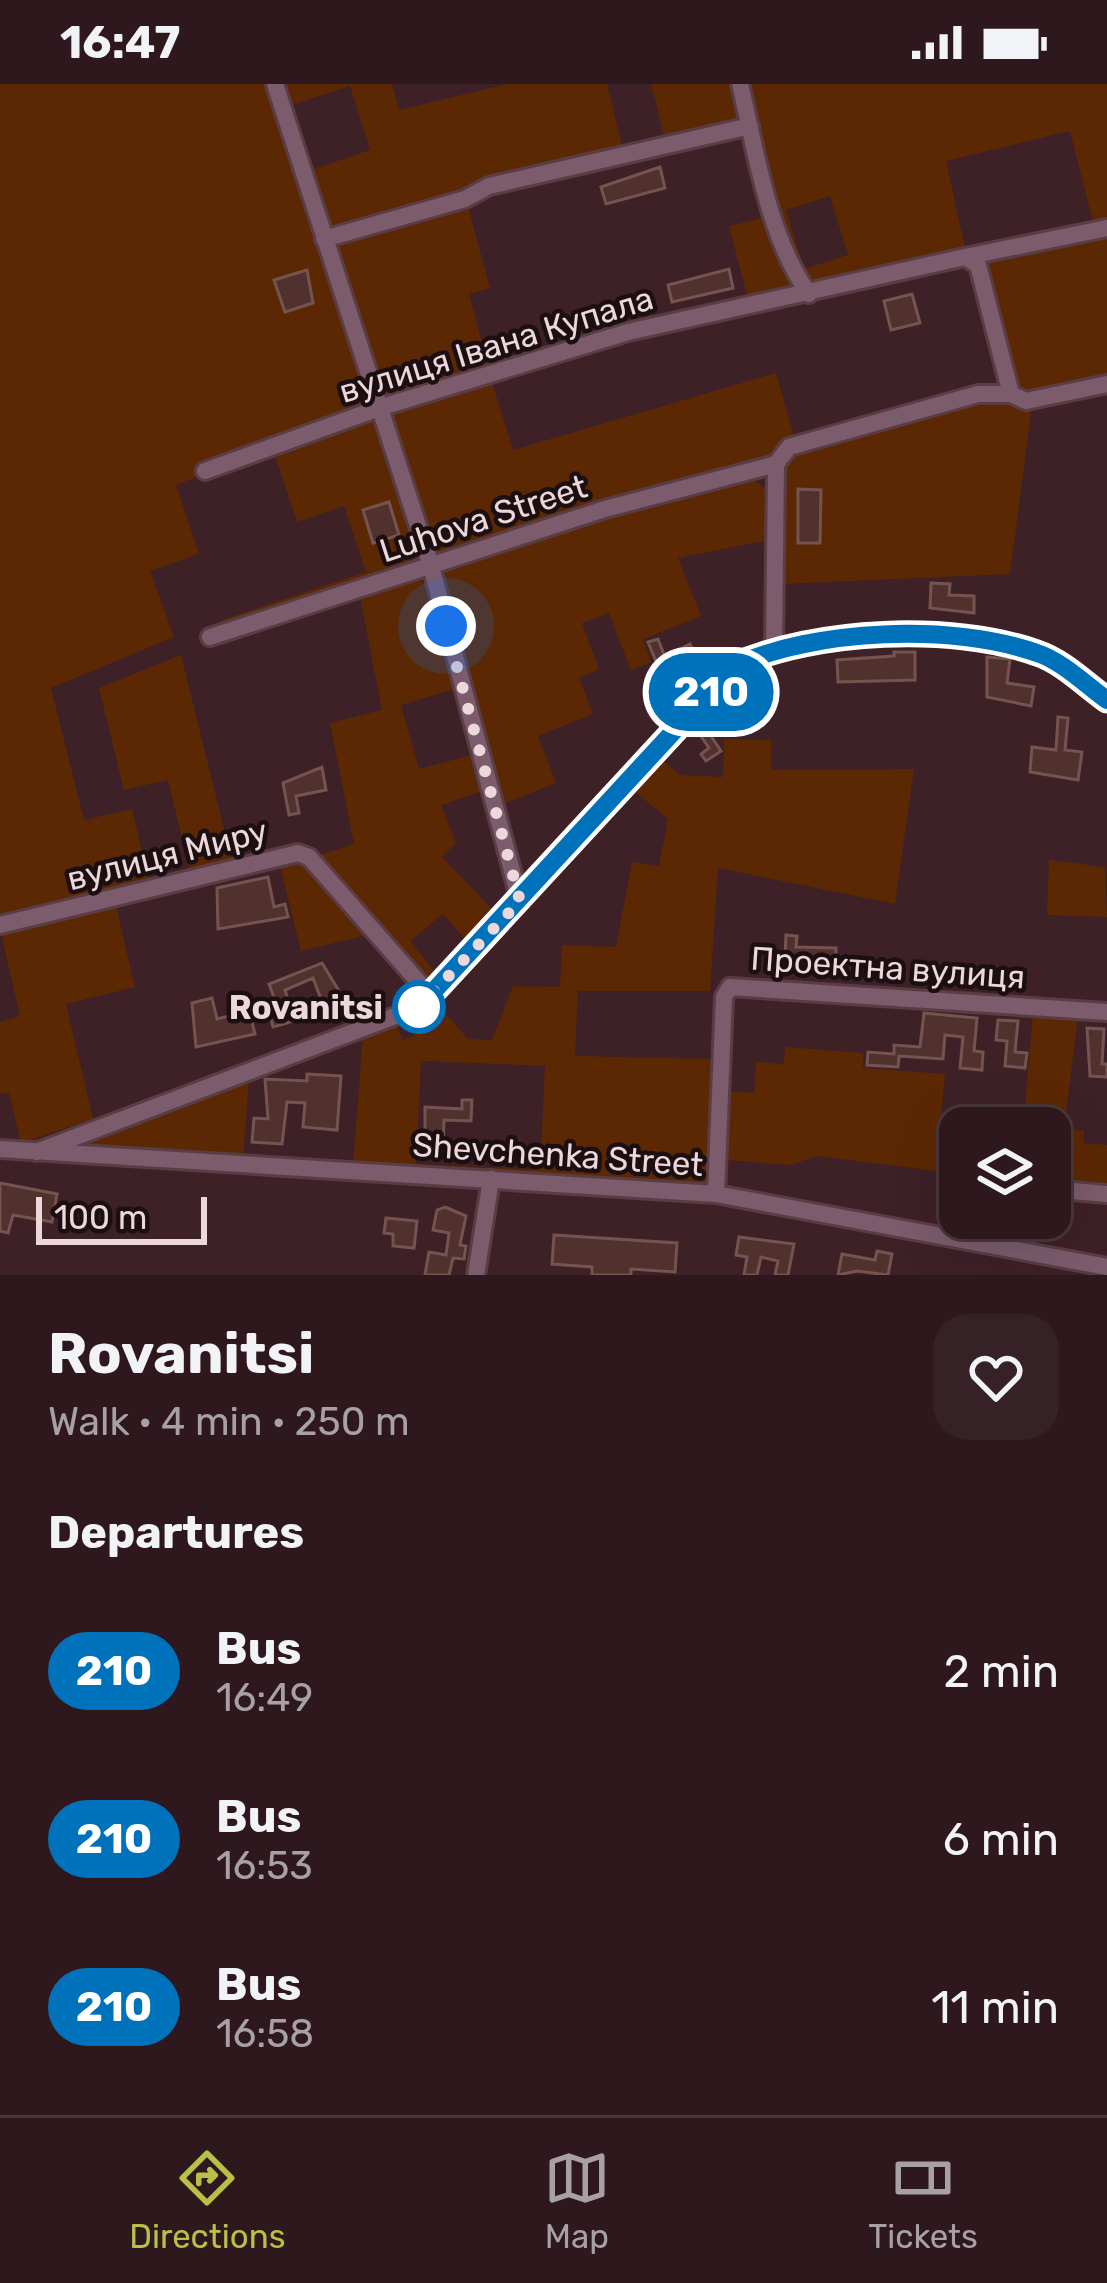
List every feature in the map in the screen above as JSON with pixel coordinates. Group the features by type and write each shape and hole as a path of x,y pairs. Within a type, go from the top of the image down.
{"street":[{"path":"274,84 430,566 520,901"},
{"path":"740,84 794,274 809,294"},
{"path":"324,239 466,200 488,186 750,126"},
{"path":"964,257 1107,229"},
{"path":"964,257 978,265 1011,394"},
{"name":"вулиця Івана Купала","path":"205,471 382,407 628,332 964,257"},
{"name":"Luhova Street","path":"211,637 605,509 776,464 789,447 978,394 1011,394 1026,401 1107,384"},
{"path":"774,648 776,464"},
{"path":"37,1152 419,1007 734,666 774,648 870,636 973,638 1042,654 1107,700"},
{"name":"вулиця Миру","path":"0,925 298,853 309,857 430,995"},
{"name":"Проектна вулиця","path":"716,1194 724,997 730,987 1107,1012"},
{"name":"Shevchenka Street","path":"0,1149 716,1194 1107,1267"},
{"path":"476,1275 491,1179"},
{"path":"1071,1191 1107,1194"}],"shaded area":[{"path":"0,84 269,84 375,406 176,485 199,554 150,571 174,637 51,688 84,820 132,809 150,885 0,921"},
{"path":"281,84 392,84 399,110 507,84 607,84 624,154 329,235 308,171 370,150 350,86 288,106"},
{"path":"651,84 736,84 746,123 666,143"},
{"path":"743,84 1107,84 1107,220 1093,222 1070,131 946,161 966,252 810,289 777,213","holes":["830,196 848,255 804,269 786,210"]},
{"path":"467,203 490,288 469,294 489,369 386,401 331,242"},
{"path":"770,216 802,290 748,299 729,226"},
{"path":"1107,236 1107,375 1025,394 1015,389 982,262"},
{"path":"776,373 795,440 762,462 435,559 389,410 491,379 513,450"},
{"path":"978,400 1032,405 1010,574 780,584 784,464 791,451"},
{"path":"378,418 425,561 224,628 221,620 366,572 344,506 297,522 274,452"},
{"path":"752,479 767,489 768,540 678,558 701,616 643,639 651,662 631,670 609,613 582,623 599,669 579,678 593,714 538,736 556,783 498,806 437,571 606,514"},
{"path":"415,579 427,584 455,689 401,705 419,769 472,755 482,791 441,805 456,843 442,857 497,914 469,944 443,914 410,941 439,977 429,988 314,857 354,844 330,723 382,710 360,597"},
{"path":"181,655 233,865 191,875 168,780 124,790 99,688"},
{"path":"724,739 771,740 771,770 914,769 895,904 718,868 710,991 578,991 575,1056 716,1059 709,1188 353,1166 363,1036 396,1023 403,1040 438,1026 430,1006 435,1001 468,1039 492,1040 513,986 560,987 562,945 616,947 632,862 659,866 668,819 632,789 660,758 680,775 723,777","holes":["421,1061 545,1066 540,1170 416,1164"]},
{"path":"298,857 371,934 301,951 279,862"},
{"path":"1049,860 1105,867 1107,917 1047,915"},
{"path":"115,902 135,987 66,1004 93,1119 21,1143 9,1093 0,1094 0,1022 20,1016 0,929"},
{"path":"1033,1013 1078,1017 1067,1107 1025,1107"},
{"path":"785,1047 863,1053 863,1068 945,1074 936,1171 817,1156 790,1165 724,1160 726,1091 754,1093 756,1062 784,1064"},
{"path":"249,1079 243,1159 85,1146 85,1142"},
{"path":"1071,1129 1084,1131 1084,1143 1107,1145 1107,1187 1071,1183"}],"building":[{"path":"660,167 665,188 606,204 601,187"},
{"path":"729,269 733,288 672,302 668,285"},
{"path":"307,270 313,303 285,312 274,280"},
{"path":"912,294 920,323 891,330 884,301"},
{"path":"798,489 821,490 820,543 798,543"},
{"path":"389,502 399,535 373,543 363,510"},
{"path":"931,583 950,584 949,595 974,596 974,613 930,608"},
{"path":"658,639 665,657 690,644 703,669 678,682 667,662 658,666 648,642"},
{"path":"894,652 915,652 915,680 838,682 837,660 894,656"},
{"path":"987,657 1010,659 1007,683 1034,687 1031,706 987,697"},
{"path":"761,689 767,716 728,725 711,736 721,751 706,761 701,754 709,748 696,729 725,711 723,700"},
{"path":"1058,717 1068,718 1065,750 1082,752 1078,780 1030,772 1032,747 1056,750"},
{"path":"322,767 326,790 296,796 299,813 289,815 283,783"},
{"path":"268,877 274,907 285,904 288,917 218,929 217,888"},
{"path":"786,935 797,936 796,947 836,948 835,966 785,957"},
{"path":"322,963 344,999 324,1007 313,978 285,990 294,1021 273,1027 268,1008 277,1005 269,984"},
{"path":"212,998 217,1019 249,1011 255,1034 196,1047 192,1003"},
{"path":"924,1013 977,1018 974,1051 983,1052 982,1070 960,1068 963,1037 945,1035 943,1059 899,1056 898,1067 867,1065 868,1052 894,1054 894,1045 920,1047"},
{"path":"998,1020 1018,1021 1015,1052 1027,1053 1025,1068 1005,1066 1007,1041 996,1040"},
{"path":"1087,1028 1104,1029 1102,1064 1107,1064 1107,1077 1090,1076"},
{"path":"307,1074 341,1076 337,1130 303,1127 305,1103 287,1102 282,1144 252,1142 254,1118 268,1119 265,1079 307,1081"},
{"path":"462,1100 472,1100 471,1121 444,1120 443,1149 425,1148 425,1107 462,1109"},
{"path":"0,1183 57,1194 52,1222 13,1215 8,1233 0,1231"},
{"path":"445,1207 466,1216 460,1245 466,1246 464,1259 453,1258 449,1275 425,1275 429,1252 446,1255 449,1233 433,1230 437,1210"},
{"path":"386,1218 417,1221 414,1248 393,1246 393,1234 384,1233"},
{"path":"554,1235 677,1243 675,1272 631,1269 631,1275 592,1275 592,1267 552,1264"},
{"path":"739,1237 794,1244 788,1275 775,1275 778,1261 761,1257 757,1275 744,1275 747,1257 736,1255"},
{"path":"877,1251 892,1254 888,1275 857,1271 838,1275 842,1254 875,1260"}],"bus line":[{"name":"210","path":"419,1007 734,666 774,648 870,636 973,638 1042,654 1107,700"}],"place":[{"name":"Rovanitsi","path":"419,1007"}],"route":[{"path":"419,1007 520,901 446,626"}]}
